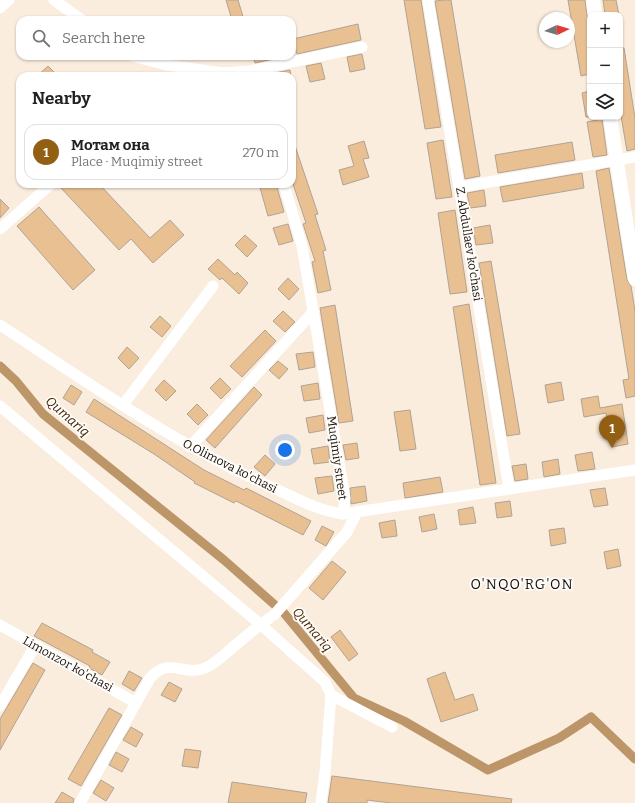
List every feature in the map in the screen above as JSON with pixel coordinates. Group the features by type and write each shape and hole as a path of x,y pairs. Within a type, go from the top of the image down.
{"main road":[{"path":"593,0 595,12"},
{"path":"610,120 635,279"}],"street":[{"path":"0,8 9,0"},
{"path":"54,0 76,16"},
{"name":"Z. Abdullaev ko'chasi","path":"428,0 509,488"},
{"path":"259,72 362,47"},
{"path":"148,60 167,65 215,72"},
{"path":"460,187 635,157"},
{"path":"0,229 46,188"},
{"name":"Muqimiy street","path":"285,188 302,246 314,311 345,498 343,514 635,470"},
{"path":"123,405 213,286"},
{"path":"190,447 314,311"},
{"name":"O.Olimova ko'chasi","path":"0,325 190,447 261,483 330,513 343,514"},
{"path":"0,406 260,624 325,682 331,695 321,803"},
{"path":"80,803 150,678 158,670 167,667 193,670 204,668 216,662 260,624 274,615 286,603 347,532 357,512"},
{"name":"Limonzor ko'chasi","path":"0,625 136,703"},
{"path":"0,706 35,646"},
{"path":"331,695 392,727"}],"building":[{"path":"226,0 238,0 243,16 231,16"},
{"path":"404,0 421,0 441,127 425,129"},
{"path":"451,0 480,176 465,179 435,1"},
{"path":"568,0 585,0 587,16 587,75 581,76 575,41 575,12 570,12"},
{"path":"603,0 616,0 618,12 605,12"},
{"path":"358,24 361,40 297,54 296,38"},
{"path":"623,48 635,118 635,149 627,151 622,120 623,120"},
{"path":"362,54 365,69 350,72 347,57"},
{"path":"254,60 269,60 255,63"},
{"path":"321,63 325,79 310,82 306,66"},
{"path":"48,66 54,72 41,72"},
{"path":"290,70 290,72 280,72"},
{"path":"587,92 587,117 586,117 582,93"},
{"path":"602,120 607,155 593,157 587,122"},
{"path":"443,140 452,197 436,199 427,143"},
{"path":"364,141 369,158 363,159 369,177 343,185 339,170 354,166 348,146"},
{"path":"572,142 575,160 498,173 495,155"},
{"path":"296,149 318,214 315,215 326,250 323,251 331,290 318,293 312,262 315,261 303,224 306,223 294,188 296,188"},
{"path":"609,168 627,280 631,286 635,311 635,396 626,398 623,380 629,379 596,171"},
{"path":"582,173 584,188 503,202 500,187"},
{"path":"61,188 103,188 150,238 170,220 184,235 153,263 131,239 119,250"},
{"path":"260,188 277,188 284,212 268,216"},
{"path":"484,190 486,206 470,208 467,193"},
{"path":"0,199 9,208 0,218"},
{"path":"39,207 95,270 73,290 17,226"},
{"path":"455,210 467,292 450,294 438,213"},
{"path":"288,224 293,241 279,245 273,228"},
{"path":"490,225 493,243 476,245 473,228"},
{"path":"245,235 257,246 247,257 235,245"},
{"path":"218,259 235,275 237,272 248,283 239,294 222,278 220,280 208,269"},
{"path":"491,261 520,434 507,436 479,263"},
{"path":"288,278 299,289 289,300 278,289"},
{"path":"469,304 496,483 480,485 453,307"},
{"path":"335,305 353,421 339,423 320,308"},
{"path":"283,311 295,322 285,332 273,321"},
{"path":"160,316 171,326 162,337 150,327"},
{"path":"265,330 276,341 242,377 230,366"},
{"path":"127,347 139,358 129,369 118,358"},
{"path":"313,352 315,367 299,370 296,354"},
{"path":"278,361 288,369 279,379 269,370"},
{"path":"220,378 231,389 221,399 210,388"},
{"path":"164,380 176,391 166,401 155,390"},
{"path":"561,382 564,400 548,403 545,385"},
{"path":"318,383 320,399 304,401 301,386"},
{"path":"71,385 82,392 74,405 63,398"},
{"path":"254,387 262,395 215,448 206,440"},
{"path":"598,396 600,408 622,404 628,444 612,447 606,413 584,417 581,399"},
{"path":"94,399 204,470 244,490 246,488 311,521 303,535 236,501 234,503 194,483 195,482 154,454 86,412"},
{"path":"197,404 208,415 198,425 187,414"},
{"path":"410,410 416,449 400,451 394,412"},
{"path":"323,415 325,430 309,433 306,418"},
{"path":"357,443 359,458 346,460 343,445"},
{"path":"328,446 330,462 314,464 311,449"},
{"path":"592,452 595,469 578,471 575,455"},
{"path":"265,455 275,464 265,476 254,467"},
{"path":"558,459 560,474 544,477 542,462"},
{"path":"526,464 528,479 515,481 512,466"},
{"path":"332,476 334,491 318,494 315,478"},
{"path":"440,477 443,492 405,498 403,483"},
{"path":"365,486 367,501 351,504 350,488"},
{"path":"605,488 608,505 594,507 590,490"},
{"path":"510,501 512,516 497,518 495,503"},
{"path":"473,507 476,523 460,525 458,510"},
{"path":"434,514 437,529 422,532 419,517"},
{"path":"395,520 397,536 382,538 379,523"},
{"path":"322,526 334,532 326,546 315,540"},
{"path":"564,528 566,543 551,546 549,530"},
{"path":"618,549 621,566 607,569 604,552"},
{"path":"332,561 346,572 323,600 309,588"},
{"path":"42,623 93,650 92,652 110,662 102,675 89,668 90,666 34,636"},
{"path":"340,630 358,654 349,661 331,637"},
{"path":"33,663 45,670 0,750 0,719"},
{"path":"129,671 142,678 134,691 122,684"},
{"path":"445,672 455,700 473,694 478,710 441,722 427,679"},
{"path":"169,682 182,689 175,702 161,695"},
{"path":"109,708 122,715 81,786 68,779"},
{"path":"131,727 143,734 136,747 123,740"},
{"path":"185,749 201,751 198,768 182,766"},
{"path":"116,752 129,759 122,772 109,765"},
{"path":"332,776 512,799 511,803 391,803 367,800 367,803 328,803"},
{"path":"101,780 114,788 106,801 93,793"},
{"path":"232,782 307,793 305,803 228,803"},
{"path":"62,792 74,799 73,803 55,803"}],"waterway":[{"name":"Qumariq","path":"0,366 16,381 43,414 224,560 284,613 354,698 404,721 488,770 559,738 591,717 635,759"}],"place":[{"name":"Мотам она","path":"612,448"}],"district":[{"name":"O'NQO'RG'ON","path":"522,584"}]}
